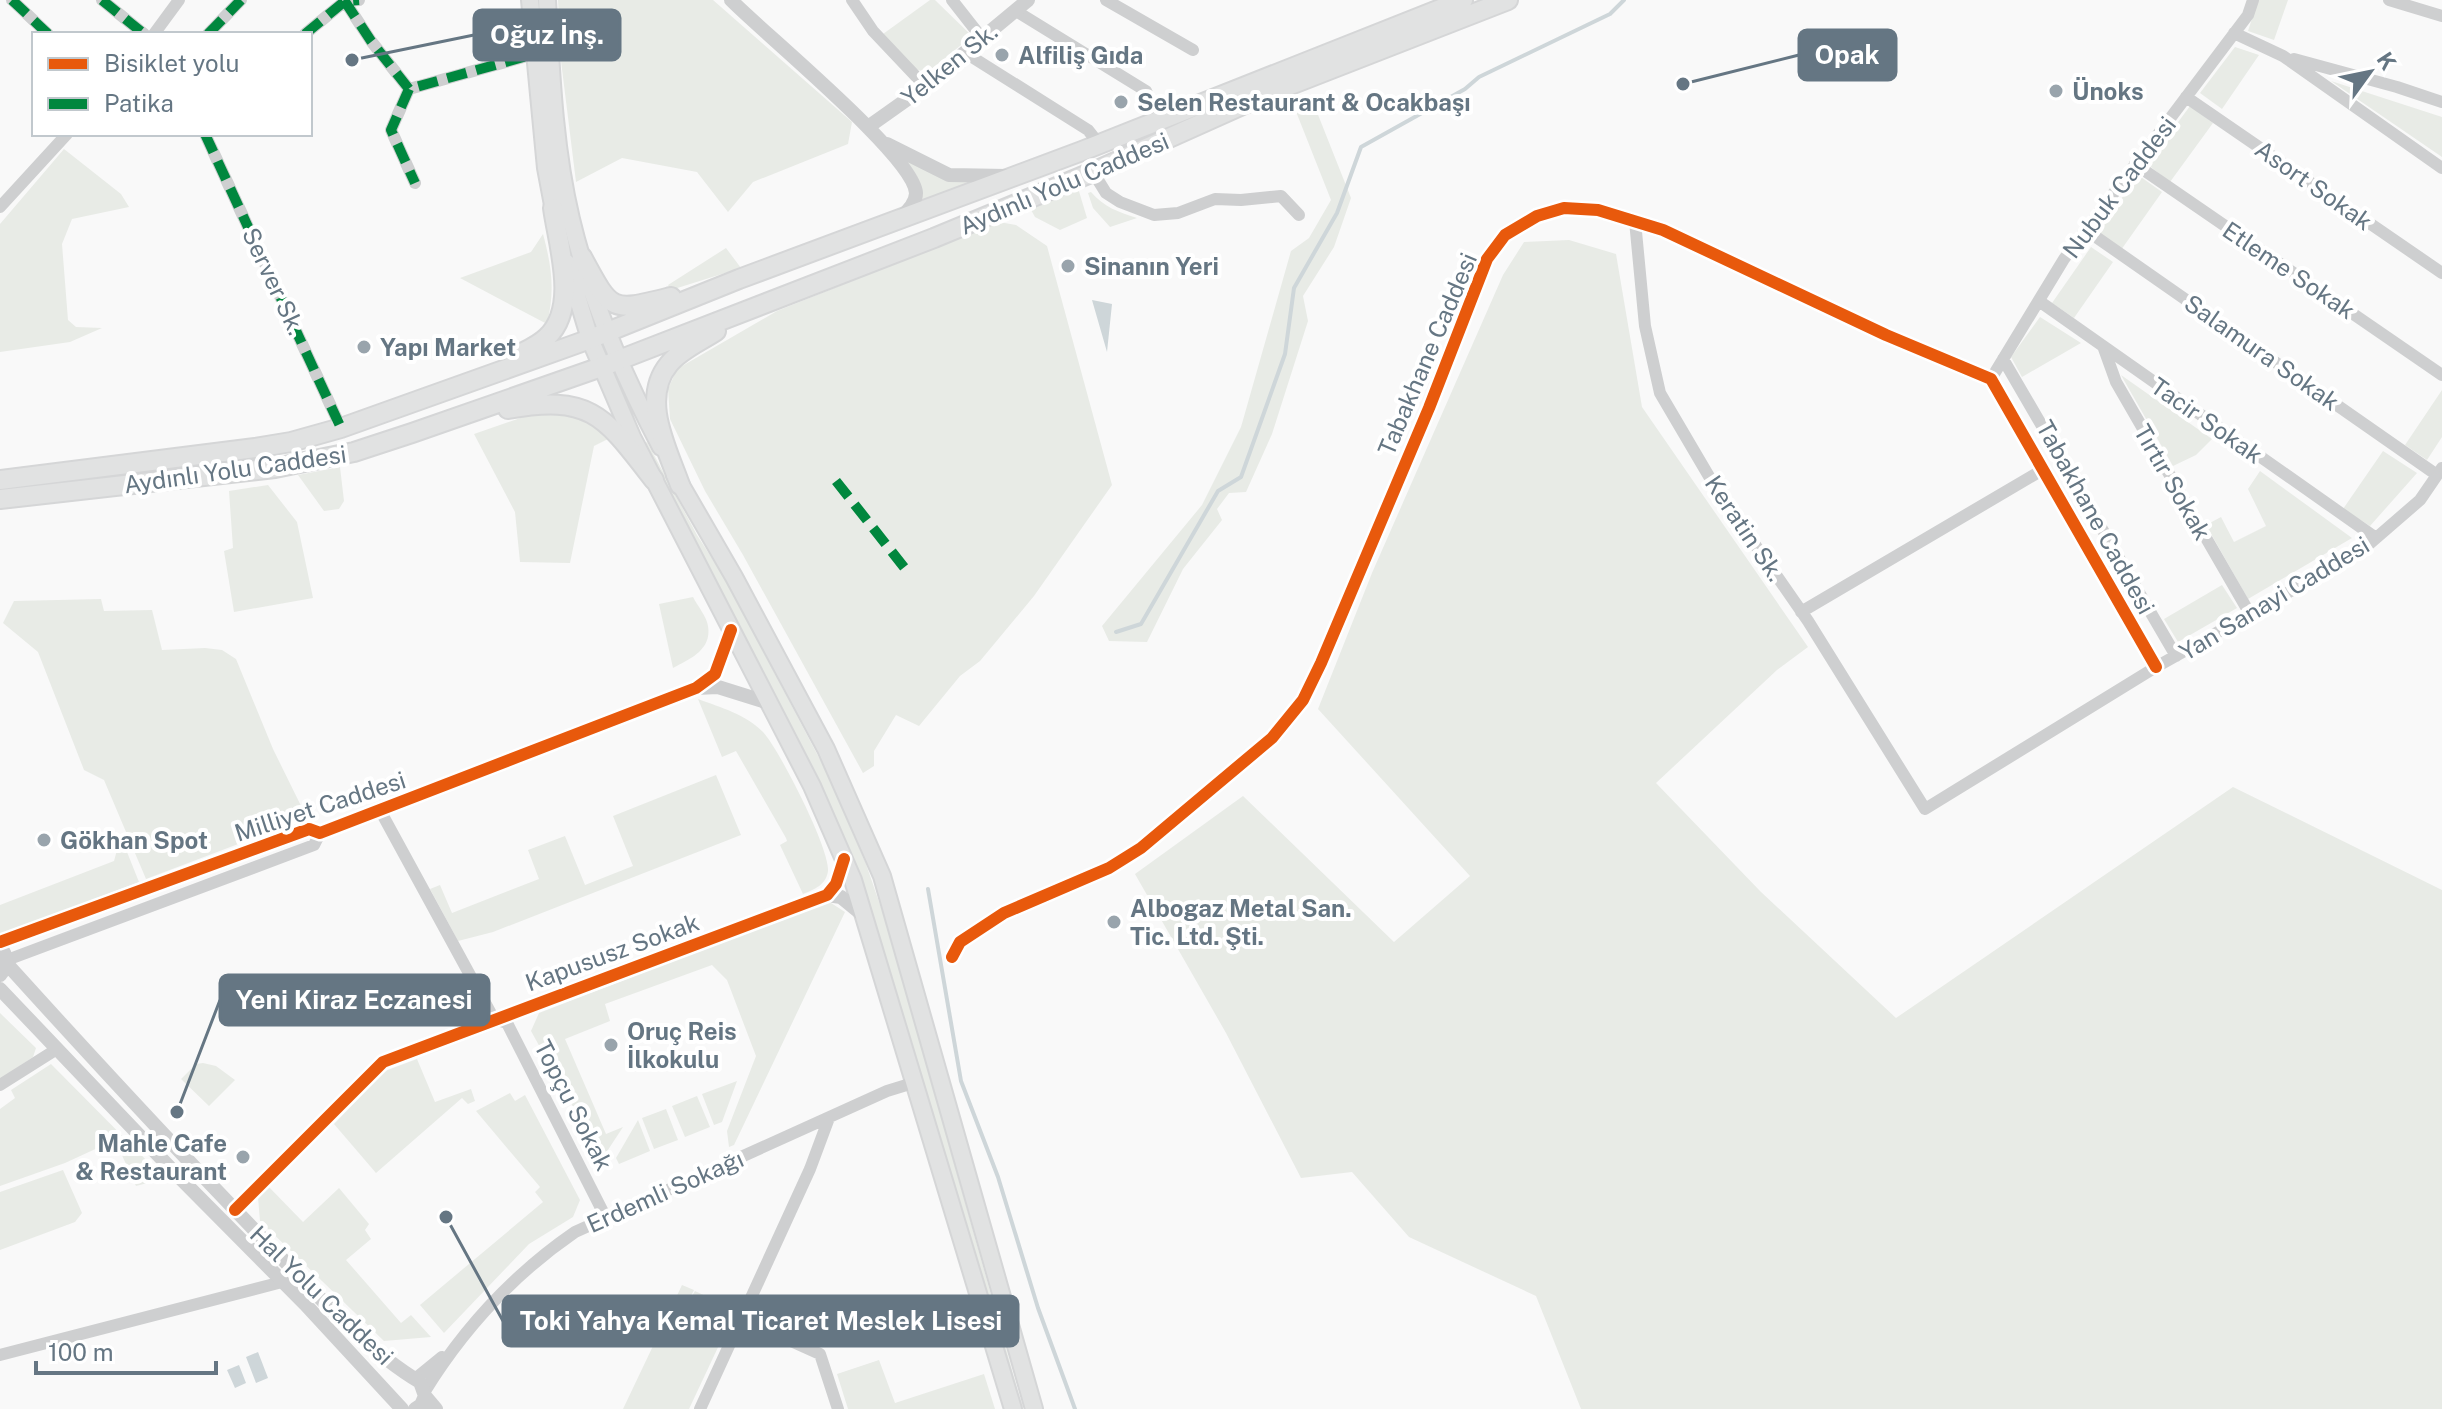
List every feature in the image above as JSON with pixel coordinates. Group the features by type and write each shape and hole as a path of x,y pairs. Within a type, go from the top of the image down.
{"main road":[{"path":"456,387 539,344 555,328 563,302 564,286 534,54 530,0"},
{"path":"547,0 557,137 571,220 599,336"},
{"name":"Aydınlı Yolu Caddesi","path":"0,480 255,448 341,428 599,336 739,279 1160,121 1463,0"},
{"name":"Aydınlı Yolu Caddesi","path":"0,499 304,463 354,452 454,419 609,364 947,233 1267,94 1508,0"},
{"path":"553,208 654,480 812,786 844,859 1013,1409"},
{"path":"582,257 603,295 613,303 627,307 739,279"},
{"path":"680,485 657,420 655,402 661,376 677,356 756,305"},
{"path":"609,364 734,577 826,749 882,876 1034,1409"},
{"path":"454,419 532,405 560,403 576,406 611,426 654,480"}],"street":[{"path":"102,0 142,32"},
{"path":"155,32 179,0"},
{"path":"210,32 241,0"},
{"path":"344,0 409,89"},
{"path":"307,32 344,0 359,0"},
{"path":"852,0 873,31 925,86"},
{"path":"952,0 981,37"},
{"name":"Yelken Sk.","path":"868,127 925,86 1028,0"},
{"path":"1106,0 1193,50"},
{"name":"Nubuk Caddesi","path":"1991,379 2086,230 2248,15 2253,0"},
{"path":"2389,0 2442,16"},
{"path":"737,2 883,142 913,182 915,200 902,216 885,226"},
{"path":"21,3 46,32"},
{"path":"1016,11 1146,91 1160,121"},
{"path":"2234,33 2283,56 2442,102"},
{"path":"964,52 1088,130 1099,144"},
{"path":"409,89 534,54"},
{"path":"2283,56 2442,168"},
{"path":"409,89 391,130 415,183"},
{"name":"Asort Sokak","path":"2186,97 2442,273"},
{"path":"0,207 65,136"},
{"name":"Server Sk.","path":"206,136 341,428"},
{"path":"883,142 949,175 1015,176"},
{"name":"Etleme Sokak","path":"2135,164 2442,375"},
{"path":"1093,172 1106,193 1154,215 1178,213 1215,199 1281,196 1299,215"},
{"name":"Tabakhane Caddesi","path":"952,957 960,942 1004,913 1109,868 1141,848 1272,738 1303,700 1321,663 1429,408 1487,259 1505,235 1537,216 1564,208 1598,210 1663,230 1886,335 1991,379 2156,667"},
{"name":"Keratin Sk.","path":"1635,221 1645,326 1660,393 1717,490 1801,612 1925,809"},
{"name":"Salamura Sokak","path":"2086,230 2440,471"},
{"name":"Tacir Sokak","path":"2039,301 2376,538"},
{"name":"Tırtır Sokak","path":"2103,346 2116,382 2250,614"},
{"path":"2003,359 2176,656"},
{"path":"1801,612 2044,469"},
{"name":"Yan Sanayi Caddesi","path":"1925,809 2156,667 2360,552 2420,500 2440,471"},
{"path":"696,688 715,674 731,630"},
{"path":"696,688 718,687 769,703"},
{"name":"Milliyet Caddesi","path":"3,957 309,829 320,833 381,812 696,688"},
{"name":"Topçu Sokak","path":"381,812 494,1019 507,1023 605,1216"},
{"name":"Milliyet Caddesi","path":"3,957 314,845 320,833"},
{"path":"827,895 836,884 844,859"},
{"path":"827,895 841,897 863,916"},
{"name":"Kapususz Sokak","path":"235,1210 383,1062 827,895"},
{"name":"Hal Yolu Caddesi","path":"3,957 235,1210 369,1345 419,1386 436,1409"},
{"name":"Hal Yolu Caddesi","path":"0,989 394,1403"},
{"path":"0,1085 57,1049"},
{"name":"Erdemli Sokağı","path":"419,1386 538,1257 575,1232 887,1091 913,1083"},
{"path":"700,1409 829,1118"},
{"path":"0,1355 282,1282"},
{"path":"742,1319 820,1354 838,1409"},
{"path":"394,1403 397,1382 419,1386 421,1405 415,1409"}],"shaded area":[{"path":"558,0 713,0 852,122 848,144 753,182 728,212 697,172 622,158 576,182 561,61"},
{"path":"930,0 935,0 972,36 927,73 913,68 883,34"},
{"path":"2258,0 2288,0 2274,40 2248,31"},
{"path":"2235,47 2259,55 2222,109 2200,93"},
{"path":"2331,81 2442,117 2442,157"},
{"path":"1311,97 1351,198 1334,247 1303,296 1308,321 1272,434 1246,492 1229,493 1217,509 1222,520 1183,569 1147,642 1109,641 1102,626 1202,505 1241,427 1291,251 1309,238 1331,200 1293,104"},
{"path":"2190,106 2213,123 2170,182 2147,164"},
{"path":"64,149 121,194 129,207 72,219 62,244 68,320 76,327 102,328 70,342 0,352 0,224"},
{"path":"901,155 974,182 918,205 920,184"},
{"path":"2138,175 2162,192 2121,250 2097,233"},
{"path":"1078,188 1087,218 1060,230 1035,217 1030,208"},
{"path":"1091,192 1101,202 1137,218 1110,227 1093,208 1088,193"},
{"path":"999,222 1016,225 1047,246 1112,485 1034,596 980,661 960,676 919,726 896,715 874,751 874,766 863,773 705,491 670,419 668,389 677,369 777,311"},
{"path":"543,234 551,279 547,324 460,278 531,252"},
{"path":"1569,240 1616,254 1642,407 1808,647 1777,670 1656,783 1761,892 1896,1018 2233,787 2442,890 2442,1409 1581,1409 1536,1296 1409,1237 1352,1172 1301,1178 1226,1033 1135,874 1243,796 1394,942 1470,876 1318,709 1372,573 1503,275 1524,242"},
{"path":"2091,247 2113,262 2074,318 2052,303"},
{"path":"726,248 741,268 671,290 668,285"},
{"path":"1092,300 1112,304 1107,352"},
{"path":"2040,317 2081,343 2022,377 2011,357"},
{"path":"2121,375 2212,439 2196,455 2173,466"},
{"path":"2442,390 2442,437 2427,460 2405,445"},
{"path":"535,413 585,420 610,438 594,446 570,563 520,562 515,512 474,434"},
{"path":"647,442 697,535 724,577 827,773 866,864 889,931 1023,1409 1020,1409 1005,1361 857,866 818,777"},
{"path":"2383,451 2417,473 2370,526 2343,509"},
{"path":"340,467 344,501 339,509 324,511 298,475"},
{"path":"2260,471 2352,538 2248,599 2206,525 2221,517 2234,542 2266,526 2248,489"},
{"path":"268,485 297,522 313,598 234,612 224,551 233,548 229,491"},
{"path":"2222,585 2237,608 2178,642 2164,619"},
{"path":"693,597 707,622 707,641 698,653 673,668 659,604"},
{"path":"101,599 104,611 152,610 162,650 222,650 236,659 273,749 307,818 146,879 104,780 84,770 38,652 3,623 14,601"},
{"path":"698,699 749,721 763,732 780,758 802,800 826,859 827,876 816,888 803,894 780,845 787,841 786,838 736,751 722,757"},
{"path":"716,775 741,835 493,932 458,941 430,889 440,885 452,913 539,879 528,850 565,836 585,885 633,866 613,816"},
{"path":"125,847 139,882 0,935 0,905 114,861 117,850"},
{"path":"828,901 845,912 734,1145 729,1147 727,1131 756,1056 727,980 712,965 605,1004 610,1021 565,1039 606,1134 623,1127 602,1159 531,1031 539,1013"},
{"path":"0,1013 36,1048 33,1057 0,1079"},
{"path":"417,1059 435,1102 471,1089 475,1101 468,1104 462,1098 376,1173 334,1124 385,1071"},
{"path":"51,1064 161,1175 155,1181 136,1186 115,1140 65,1163 0,1186 0,1109 15,1098 11,1090"},
{"path":"196,1064 216,1066 235,1080 209,1106 181,1079"},
{"path":"737,1081 722,1122 714,1125 702,1094"},
{"path":"510,1093 515,1101 525,1095 580,1200 573,1217 529,1244 444,1333 420,1305 543,1202 535,1192 540,1187 476,1111"},
{"path":"697,1096 710,1127 685,1137 672,1106"},
{"path":"666,1109 678,1140 654,1149 642,1118"},
{"path":"638,1120 650,1151 619,1164 616,1158"},
{"path":"63,1170 82,1213 75,1222 0,1250 0,1192"},
{"path":"268,1186 303,1222 339,1188 369,1224 365,1230 371,1239 346,1260 401,1323 411,1315 431,1337 384,1341 260,1221 258,1197"},
{"path":"682,1285 694,1290 686,1306 695,1291 729,1307 722,1323 728,1326 689,1409 623,1409"},
{"path":"258,1352 268,1378 256,1383 246,1357"},
{"path":"879,1360 895,1403 984,1374 995,1409 848,1409 837,1374"},
{"path":"239,1365 246,1383 235,1388 227,1370"}],"waterway":[{"path":"1116,632 1141,624 1218,491 1241,477 1285,354 1294,288 1337,213 1361,147 1465,89 1479,77 1610,14 1624,0"},
{"path":"928,889 961,1081 998,1177 1038,1308 1075,1409"}],"marked path":[{"path":"12,0 46,32"},
{"path":"102,0 142,32"},
{"path":"210,32 241,0"},
{"path":"344,0 409,89 534,54"},
{"path":"307,32 345,1 359,0"},
{"path":"409,89 391,130 415,183"},
{"path":"206,136 341,428"},
{"path":"836,481 907,571"}],"cycle path":[{"path":"952,957 960,942 1004,913 1109,868 1141,848 1272,738 1303,700 1321,663 1429,408 1487,259 1505,235 1537,216 1564,208 1598,210 1663,230 1886,335 1991,379 2156,667"},
{"path":"0,942 309,829 320,833 696,688 715,674 731,630"},
{"path":"235,1210 383,1062 827,895 836,884 844,859"}],"place":[{"name":"Alfiliş Gıda","path":"1002,55"},
{"name":"Oğuz İnş.","path":"352,60"},
{"name":"Opak","path":"1683,84"},
{"name":"Ünoks","path":"2056,91"},
{"name":"Selen Restaurant & Ocakbaşı","path":"1121,102"},
{"name":"Sinanın Yeri","path":"1068,266"},
{"name":"Yapı Market","path":"364,347"},
{"name":"Gökhan Spot","path":"44,840"},
{"name":"Albogaz Metal San. Tic. Ltd. Şti.","path":"1114,922"},
{"name":"Oruç Reis İlkokulu","path":"611,1045"},
{"name":"Yeni Kiraz Eczanesi","path":"177,1112"},
{"name":"Mahle Cafe & Restaurant","path":"243,1157"},
{"name":"Toki Yahya Kemal Ticaret Meslek Lisesi","path":"446,1217"}]}
